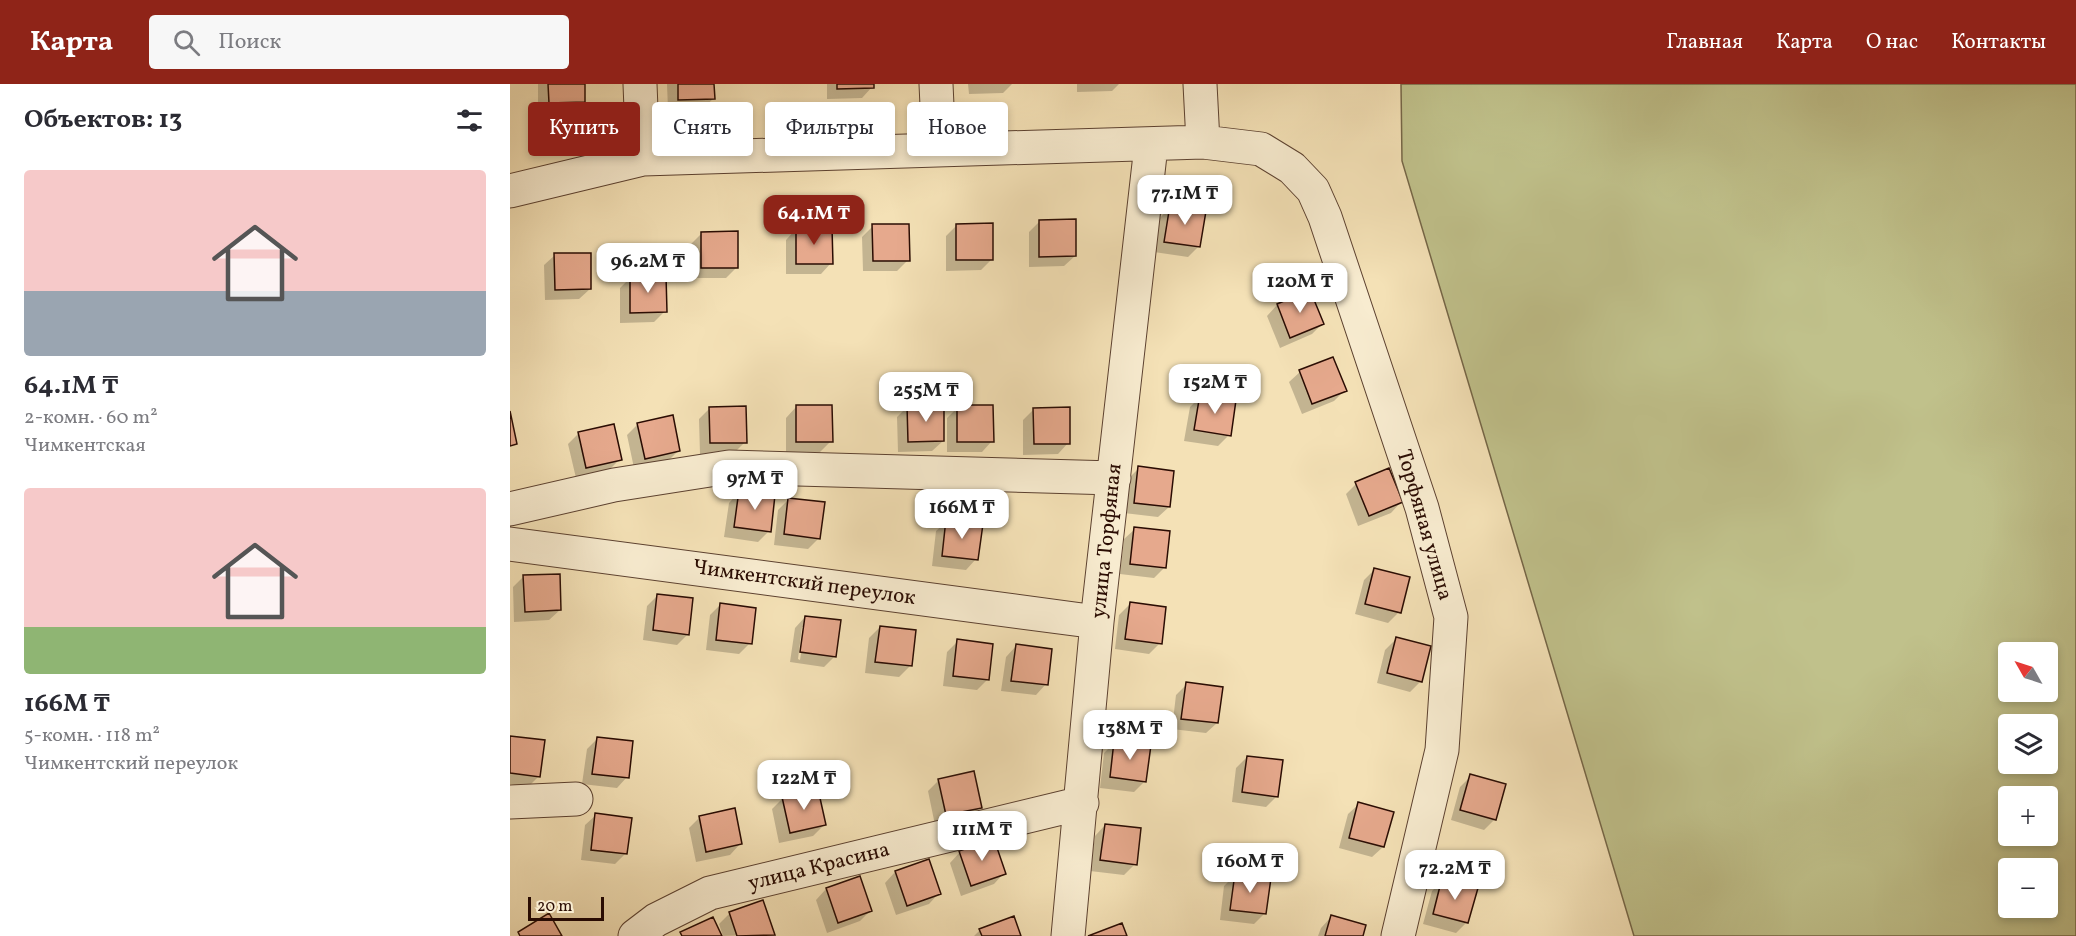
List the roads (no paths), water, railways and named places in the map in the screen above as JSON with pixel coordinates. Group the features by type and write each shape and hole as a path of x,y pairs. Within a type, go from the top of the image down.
{"street":[{"path":"639,84 643,159"},
{"path":"936,84 937,102"},
{"path":"1008,148 1151,146 1203,142 1200,84"},
{"name":"Торфяная улица","path":"1203,142 1261,149 1292,168 1313,190 1325,217 1422,508 1451,617 1442,750 1398,936"},
{"name":"улица Торфяная","path":"1068,936 1097,622 1151,146"},
{"path":"510,191 643,159 907,150"},
{"path":"510,509 614,485 729,467 1114,478"},
{"name":"Чимкентский переулок","path":"510,544 1097,622"},
{"path":"510,802 576,799"},
{"name":"улица Красина","path":"635,936 656,920 710,893 1082,803"}]}
